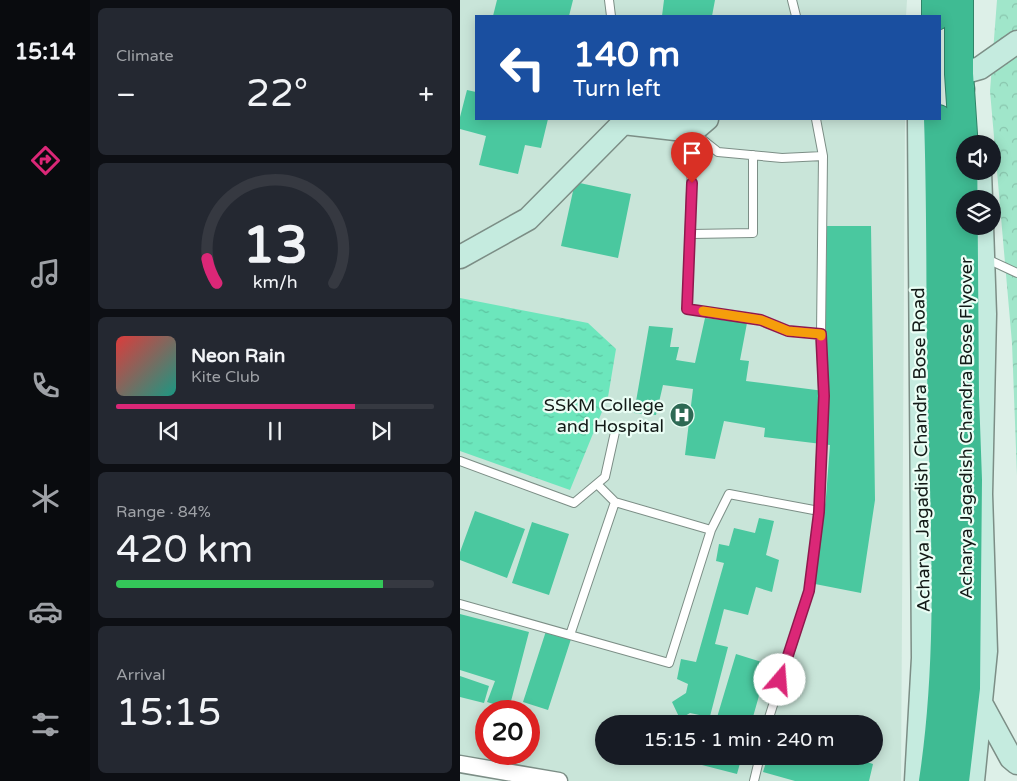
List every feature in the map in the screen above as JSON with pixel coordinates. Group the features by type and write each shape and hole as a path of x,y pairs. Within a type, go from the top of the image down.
{"highway":[{"path":"936,0 936,15"},
{"path":"958,0 960,74"},
{"name":"Acharya Jagadish Chandra Bose Flyover","path":"960,74 964,134 962,190"},
{"name":"Acharya Jagadish Chandra Bose Flyover","path":"938,120 959,190"},
{"name":"Acharya Jagadish Chandra Bose Flyover","path":"932,781 942,705 961,235"},
{"name":"Acharya Jagadish Chandra Bose Flyover","path":"955,781 966,688 968,480 963,235"}],"main road":[{"path":"924,15 926,0"},
{"path":"972,135 960,74 980,68 1017,42"},
{"name":"Acharya Jagadish Chandra Bose Road","path":"916,781 923,648 919,120"},
{"path":"460,256 528,219 623,121 700,125"},
{"path":"973,781 986,651 981,494 985,314 982,235"},
{"path":"981,703 1011,758 1017,763"}],"street":[{"path":"460,764 560,781"}],"lane":[{"path":"609,0 611,15"},
{"path":"792,0 796,15"},
{"path":"770,715 809,591 819,512 824,396 821,334 822,156 816,120"},
{"path":"700,125 718,152 782,158 822,156"},
{"path":"700,125 687,309 761,320 788,331 821,334"},
{"path":"691,234 753,233 753,156"},
{"path":"983,257 1017,273"},
{"path":"460,460 574,503 605,477 615,432"},
{"path":"596,484 615,502 711,530"},
{"path":"460,604 669,663 711,530 729,494 819,512"},
{"path":"570,635 615,502"},
{"path":"754,781 758,765"}],"shaded area":[{"name":"SSKM College and Hospital","path":"460,0 907,0 906,15 475,15 475,120 905,120 901,781 564,781 495,765 540,765 540,700 475,700 475,760 460,757"}],"green space":[{"path":"997,0 1017,0 1017,476 1012,343 1001,217 1001,190 999,190 998,180 1001,180 1001,135 994,135 990,91"}],"water":[{"path":"460,298 588,323 616,349 608,397 570,490 460,451"}],"building":[{"path":"497,0 573,0 569,15 493,15"},
{"path":"664,0 715,0 712,15 662,15"},
{"path":"467,90 475,92 475,120 548,120 541,148 525,145 518,174 479,165 486,136 460,129 460,117"},
{"path":"575,182 631,194 618,258 561,246"},
{"path":"827,226 871,226 875,500 861,593 815,584 826,497 830,445 764,437 765,428 724,421 715,459 685,455 693,389 663,385 656,415 634,413 649,326 673,328 670,347 679,347 676,360 695,363 705,318 747,323 740,360 749,361 746,381 824,391"},
{"path":"475,511 525,529 507,578 460,560 460,552"},
{"path":"759,518 774,521 766,555 779,560 772,592 756,587 748,615 724,609 715,644 728,647 710,715 690,713 678,715 672,702 686,693 688,684 677,679 681,659 696,662 724,563 716,561 719,544 729,546 734,528 755,533"},
{"path":"532,522 569,534 549,595 512,583"},
{"path":"460,614 529,632 511,700 488,700 495,681 460,670"},
{"path":"546,631 571,639 548,710 540,707 540,700 524,700"},
{"path":"736,654 768,664 754,715 718,715"},
{"path":"460,676 489,686 485,700 475,701 460,697"},
{"path":"702,765 740,765 737,774"},
{"path":"765,765 873,765 869,781 795,781 763,772"}],"slow traffic":[{"path":"703,311 761,320 788,331 821,334 821,336"}],"place":[{"name":"SSKM College and Hospital","path":"682,415"}],"route":[{"path":"692,183 687,309 761,320 788,331 821,334 824,396 819,512 809,591 780,680"}]}
